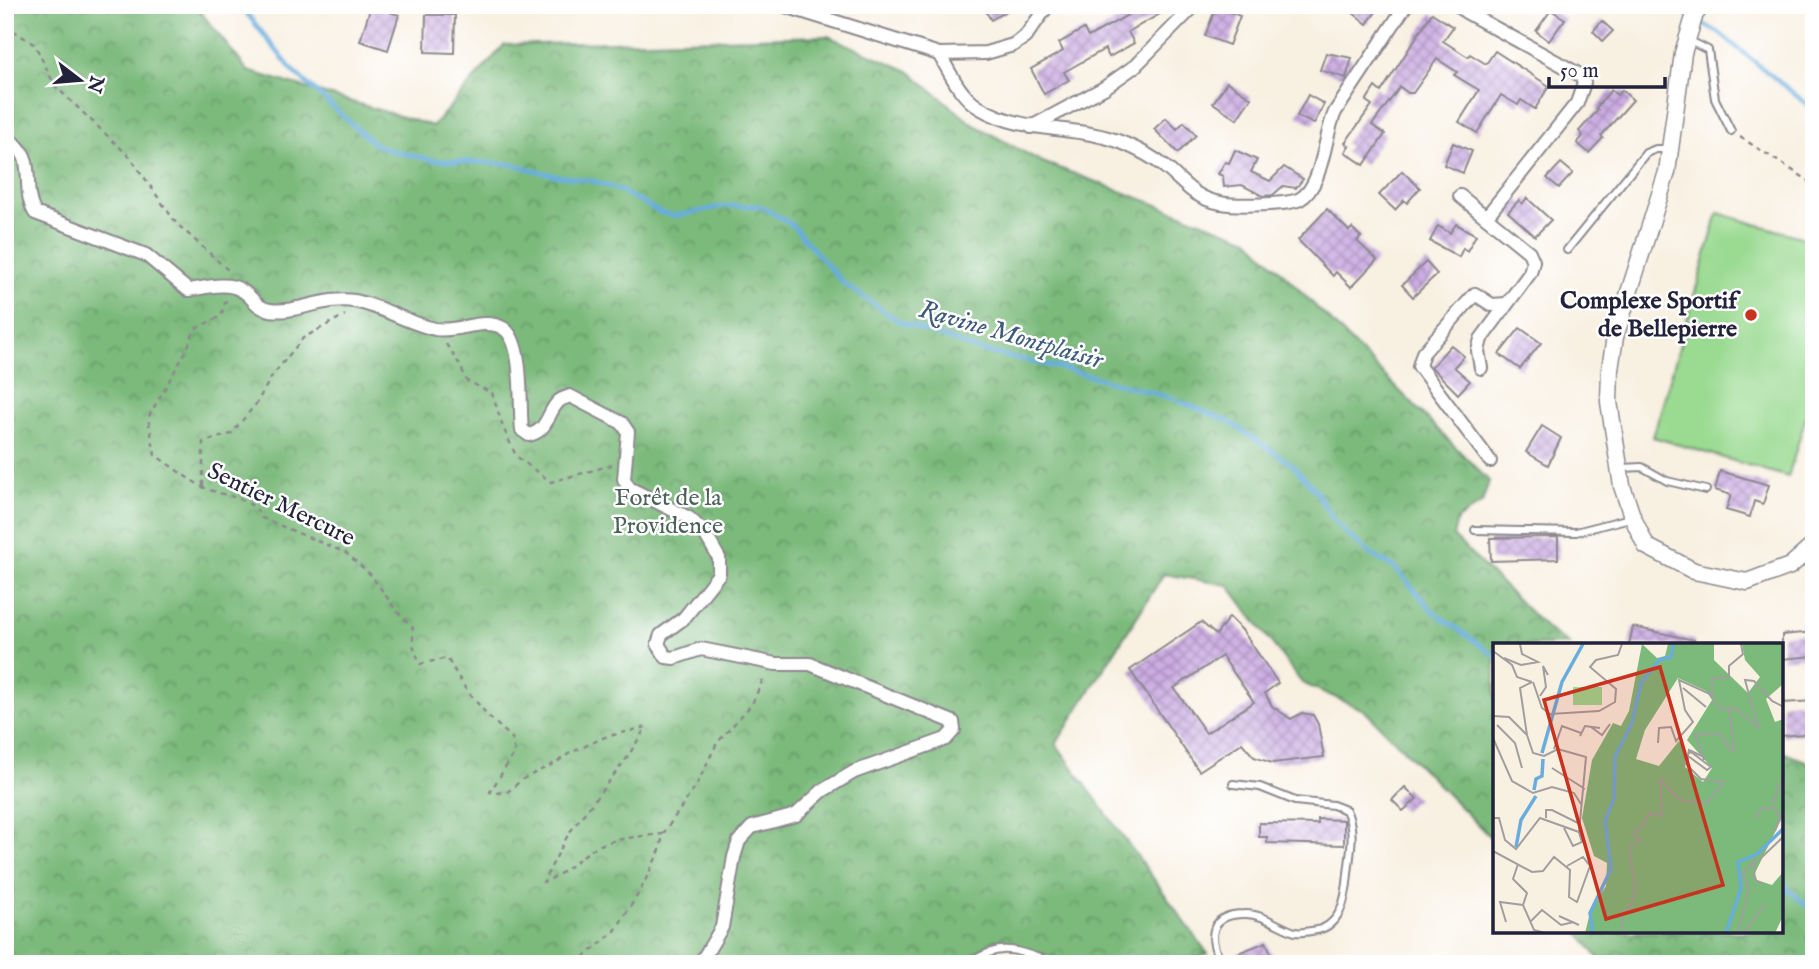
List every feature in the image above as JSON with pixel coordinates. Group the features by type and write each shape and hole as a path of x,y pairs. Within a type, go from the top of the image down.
{"street":[{"path":"785,6 939,54 1000,51 1025,37 1048,5"},
{"path":"1031,128 1104,88 1135,66 1195,5"},
{"path":"939,54 964,94 976,107 993,116 1031,128 1090,135 1123,143 1166,167 1188,189 1222,203 1290,203 1301,198 1314,185 1329,125 1335,113 1406,5"},
{"path":"1458,5 1573,71 1581,76 1584,83 1577,103 1486,216"},
{"path":"1703,5 1695,14 1688,35 1671,149 1661,194 1615,337 1609,402 1622,486 1632,518 1646,547 1694,571 1747,582 1790,566 1814,545"},
{"path":"5,138 15,143 27,159 30,204 35,213 146,255 188,290 231,286 242,290 259,308 273,311 334,300 355,301 436,329 465,328 484,323 503,328 514,340 523,402 520,417 522,430 528,435 535,433 548,421 559,401 570,396 622,423 628,432 624,479 629,488 689,518 704,532 719,558 719,574 684,618 661,635 658,644 667,657 674,658 701,649 776,664 810,664 953,722 954,730 946,739 854,772 822,791 796,815 752,827 739,841 734,857 722,927 700,964"},
{"path":"1460,196 1529,251 1532,261 1530,273 1481,339 1478,351 1481,368"},
{"path":"1490,461 1419,366 1423,353 1475,294 1492,305 1506,304"}],"lane":[{"path":"1688,35 1708,50 1715,99 1731,131"},
{"path":"1567,250 1646,153 1656,149 1671,149"},
{"path":"1619,468 1642,467 1667,481 1706,489"},
{"path":"1475,530 1576,532 1632,518"},
{"path":"1220,962 1211,945 1213,930 1222,919 1245,913 1270,920 1297,933 1319,931 1335,921 1346,898 1352,822 1346,810 1333,805 1295,801 1260,787 1233,784"},
{"path":"968,964 983,954 998,949 1012,950 1057,964"}],"path":[{"path":"5,25 35,46 55,86 130,157 176,223 228,270 231,286"},
{"path":"1731,131 1814,184"},
{"name":"Sentier Mercure","path":"231,286 221,316 195,330 148,418 155,455 204,488 236,497 259,510 262,518 346,554 371,575 396,610 413,628 413,645 420,664 447,658 480,707 512,737 515,752 489,792 506,793 523,779 582,748 606,737 646,727 627,758 569,833 542,882 554,879 595,847 621,839 663,834"},
{"path":"204,488 203,442 231,434 303,338 349,313 355,301"},
{"path":"576,964 615,931 640,891 660,850 663,834 696,786 717,743 752,704 761,680 776,664"}],"green space":[{"name":"Forêt de la Providence","path":"5,5 195,5 248,71 433,126 504,45 828,36 909,71 971,123 1040,161 1249,239 1489,481 1482,503 1457,520 1453,536 1547,629 1567,643 1493,643 1493,840 1364,710 1302,683 1228,585 1164,574 1056,744 1208,954 1177,964 1075,964 995,940 959,964 5,964"},
{"name":"Complexe Sportif de Bellepierre","path":"1718,213 1814,241 1814,389 1788,477 1653,437"},
{"path":"1784,753 1814,766 1814,964 1603,964 1580,934 1784,934"}],"building":[{"path":"982,5 1017,5 991,20"},
{"path":"1132,5 1176,5 1128,32 1134,43 1109,57 1105,49 1064,72 1069,80 1044,94 1031,69 1063,51 1059,43 1084,29 1088,37 1135,11"},
{"path":"1343,5 1381,5 1367,24"},
{"path":"371,6 399,15 388,50 360,41"},
{"path":"1216,7 1240,16 1229,45 1205,36"},
{"path":"1551,10 1565,19 1549,41 1536,31"},
{"path":"1432,13 1453,27 1443,41 1468,57 1470,54 1486,64 1495,51 1549,86 1535,109 1521,100 1518,105 1501,95 1477,133 1459,122 1479,90 1454,75 1457,72 1437,59 1413,93 1400,87 1372,125 1385,134 1364,165 1345,152 1349,146 1345,143 1372,105 1366,101 1375,87 1381,92"},
{"path":"426,15 455,15 454,53 425,52"},
{"path":"1602,21 1613,31 1603,41 1593,31"},
{"path":"1326,53 1352,58 1346,78 1320,70"},
{"path":"1227,82 1251,98 1237,119 1213,103"},
{"path":"1611,90 1617,95 1622,90 1633,100 1589,153 1577,143 1583,136 1579,131"},
{"path":"1308,95 1324,104 1314,124 1297,116"},
{"path":"1166,118 1177,129 1184,122 1196,135 1178,153 1154,129"},
{"path":"1453,143 1472,151 1463,173 1444,165"},
{"path":"1235,150 1257,160 1251,172 1270,181 1284,167 1303,179 1296,188 1283,186 1273,195 1263,196 1242,185 1224,187 1223,176 1218,174 1225,162 1229,163"},
{"path":"1561,163 1573,173 1559,188 1547,178"},
{"path":"1402,171 1420,188 1407,203 1404,200 1395,210 1379,195"},
{"path":"1527,198 1551,220 1535,236 1508,212 1519,200 1522,204"},
{"path":"1327,209 1349,231 1352,228 1361,237 1357,241 1377,260 1351,287 1336,272 1333,276 1298,240"},
{"path":"1456,224 1476,235 1467,251 1463,248 1459,257 1430,241 1438,226 1450,233"},
{"path":"1426,262 1437,274 1413,297 1402,285"},
{"path":"1520,328 1541,343 1520,369 1499,354"},
{"path":"1451,345 1464,356 1454,367 1470,381 1458,394 1431,367"},
{"path":"1542,426 1561,438 1548,465 1526,452"},
{"path":"1720,471 1769,485 1763,504 1754,501 1750,517 1726,510 1731,495 1715,490"},
{"path":"1558,537 1558,559 1491,561 1490,538"},
{"path":"1229,617 1242,630 1278,683 1265,693 1272,706 1291,719 1302,713 1313,715 1318,724 1324,757 1272,763 1254,757 1242,743 1199,771 1130,670 1201,622 1216,635","holes":["1222,656 1254,702 1206,733 1174,688"]},
{"path":"1633,627 1694,640 1694,643 1629,643"},
{"path":"1814,632 1814,656 1784,659 1782,635"},
{"path":"1814,701 1814,733 1784,736 1784,703"},
{"path":"1405,787 1417,799 1403,811 1392,800"},
{"path":"1318,819 1344,820 1344,845 1267,843 1267,837 1259,837 1259,823 1318,824"},
{"path":"1266,942 1276,964 1243,964 1238,953"}],"waterway":[{"name":"Ravine Montplaisir","path":"240,5 293,71 373,143 389,150 432,160 511,164 553,175 593,181 619,190 661,213 675,216 725,206 761,206 792,225 843,283 900,322 978,350 1065,369 1171,398 1228,421 1293,465 1346,533 1370,554 1395,568 1434,612 1493,655"},
{"path":"1655,5 1679,10 1690,16"},
{"path":"1698,21 1719,33 1814,110"},
{"name":"Ravine Montplaisir","path":"1784,882 1787,889 1814,911"}],"place":[{"name":"Complexe Sportif de Bellepierre","path":"1751,315"}]}
